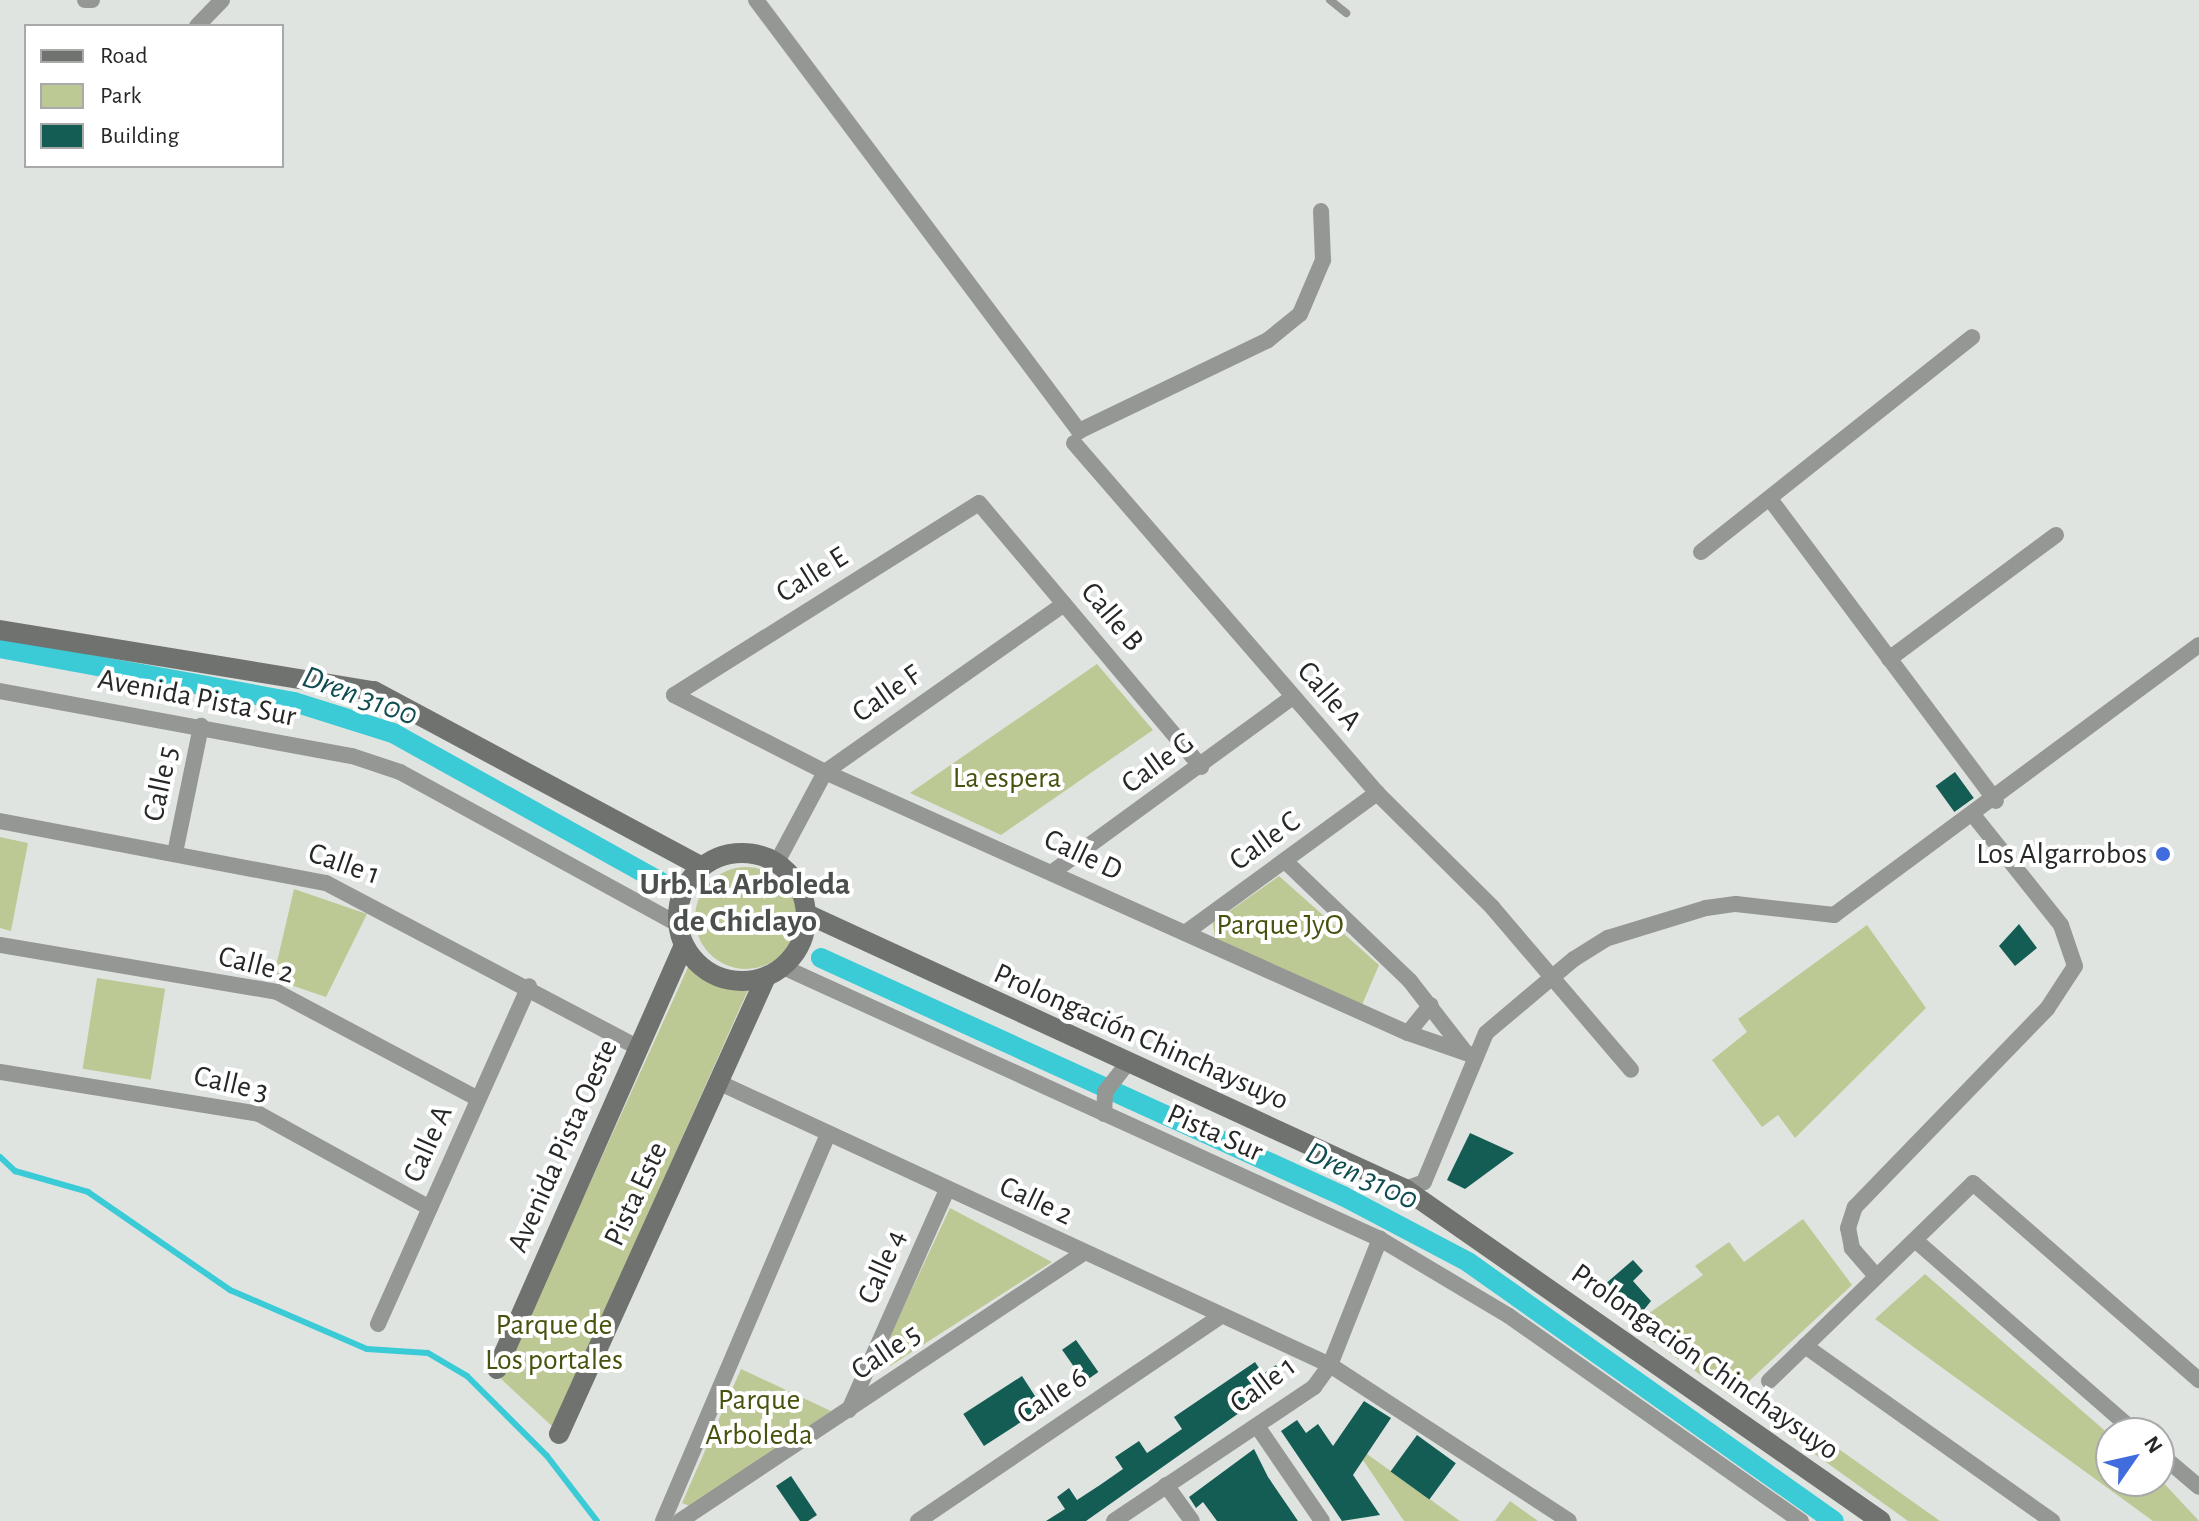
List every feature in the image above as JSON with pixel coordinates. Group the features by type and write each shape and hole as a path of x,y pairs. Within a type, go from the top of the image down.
{"street":[{"path":"85,0 92,0"},
{"path":"199,24 222,0"},
{"path":"756,0 1079,431 1268,340 1300,314 1323,260 1321,211"},
{"path":"1701,552 1972,337"},
{"name":"Calle A","path":"1074,443 1377,793 1492,907 1631,1070"},
{"path":"1770,499 1996,801"},
{"name":"Calle B","path":"979,503 1201,767"},
{"name":"Calle E","path":"674,695 979,503"},
{"path":"1889,659 2056,535"},
{"name":"Calle F","path":"777,862 825,772 1064,604"},
{"path":"0,630 374,691 701,866"},
{"path":"1405,1189 1424,1182 1469,1054 1497,1020 1608,938 1706,908 1736,904 1834,915 1996,801 2199,645"},
{"name":"Avenida Pista Sur","path":"0,691 201,726 400,772 678,924"},
{"name":"Calle D","path":"674,695 825,772 1054,871 1408,1033 1469,1054"},
{"name":"Calle G","path":"1054,871 1201,767 1293,697"},
{"name":"Calle 5","path":"175,853 201,726"},
{"name":"Calle C","path":"1185,933 1377,793"},
{"path":"1876,1276 1852,1248 1848,1228 1855,1207 2047,1009 2075,966 2061,925 1974,816"},
{"name":"Calle 1","path":"0,821 175,853 349,891 639,1048"},
{"path":"739,852 777,862 803,893 807,914 801,943 774,972 719,977 684,946 678,924 683,892 701,866 739,852"},
{"path":"1285,861 1431,1005 1469,1054"},
{"name":"Prolongación Chinchaysuyo","path":"807,914 1123,1067 1405,1189 1881,1521"},
{"name":"Calle 2","path":"0,945 277,992 478,1099"},
{"name":"Avenida Pista Oeste","path":"497,1369 684,946"},
{"name":"Pista Este","path":"559,1434 774,972"},
{"name":"Pista Sur","path":"774,972 1103,1109 1380,1239 1509,1316 1801,1521"},
{"name":"Calle A","path":"378,1324 529,986"},
{"path":"1408,1033 1431,1005"},
{"path":"1103,1109 1123,1067"},
{"name":"Calle 3","path":"0,1072 259,1114 430,1208"},
{"name":"Calle 2","path":"720,1083 1218,1318 1330,1365 1569,1521"},
{"path":"663,1521 828,1134"},
{"path":"1769,1381 1973,1183 2199,1380"},
{"name":"Calle 4","path":"849,1411 947,1190"},
{"name":"Calle 1","path":"1114,1521 1314,1387 1330,1365 1380,1239"},
{"path":"1915,1240 2118,1417"},
{"name":"Calle 5","path":"680,1521 1082,1254"},
{"name":"Calle 6","path":"918,1521 1218,1318"},
{"path":"1805,1346 2052,1521"},
{"path":"1257,1426 1322,1521"},
{"path":"2175,1467 2199,1487"},
{"path":"1166,1485 1192,1521"}],"lane":[{"path":"1330,0 1346,13"}],"green space":[{"name":"La espera","path":"1097,664 1153,730 1001,835 910,793"},
{"path":"0,837 28,843 11,931 0,928"},
{"path":"746,867 775,875 789,889 797,918 789,947 775,961 746,969 717,961 703,947 695,918 703,889 717,875"},
{"name":"Parque JyO","path":"1279,876 1379,965 1362,1005 1215,939 1213,923"},
{"path":"294,889 367,914 326,997 273,979"},
{"path":"1867,925 1926,1008 1795,1138 1778,1115 1762,1127 1712,1060 1747,1032 1738,1019"},
{"name":"Parque de Los portales","path":"689,965 713,985 748,990 553,1427 501,1379"},
{"path":"97,978 165,989 151,1080 83,1069"},
{"path":"950,1208 1052,1262 890,1366 881,1355"},
{"path":"1803,1219 1852,1285 1732,1397 1631,1326 1703,1275 1695,1266 1729,1242 1744,1262"},
{"path":"1925,1274 2095,1422 2095,1479 1875,1319"},
{"name":"Parque Arboleda","path":"741,1369 831,1411 692,1507 682,1503"},
{"path":"1760,1393 1940,1521 1908,1521 1749,1407"},
{"path":"1367,1454 1460,1521 1404,1521 1363,1460"},
{"path":"2175,1495 2199,1521 2153,1521 2120,1497"},
{"path":"1510,1501 1538,1521 1495,1521"}],"building":[{"path":"1955,772 1974,798 1954,812 1936,786"},
{"path":"2019,924 2037,948 2015,966 1999,946"},
{"path":"1470,1133 1514,1153 1465,1189 1447,1180"},
{"path":"1633,1260 1643,1271 1633,1281 1651,1301 1631,1326 1596,1292"},
{"path":"1076,1340 1098,1372 1084,1382 1062,1350"},
{"path":"1255,1362 1263,1374 1276,1365 1286,1380 1086,1521 1046,1521 1065,1509 1057,1497 1069,1488 1077,1500 1100,1485 1123,1469 1115,1457 1139,1441 1147,1453 1159,1445 1182,1429 1174,1417"},
{"path":"1022,1376 1043,1408 984,1446 963,1414"},
{"path":"1364,1401 1391,1418 1353,1475 1380,1515 1342,1521 1281,1431 1297,1420 1306,1433 1318,1424 1333,1446"},
{"path":"1417,1435 1456,1463 1429,1500 1391,1471"},
{"path":"1254,1449 1268,1477 1298,1521 1217,1521 1203,1502 1196,1508 1189,1497"},
{"path":"791,1476 817,1515 808,1521 800,1521 776,1486"}],"waterway":[{"name":"Dren 3100","path":"0,648 294,702 393,733 670,887"},
{"name":"Dren 3100","path":"821,958 1343,1196 1468,1262 1834,1521"},
{"path":"0,1157 15,1171 88,1192 230,1290 367,1349 428,1353 467,1376 547,1456 597,1521"}],"place":[{"name":"Los Algarrobos","path":"2163,854"}],"district":[{"name":"Urb. La Arboleda de Chiclayo","path":"745,904"}]}
